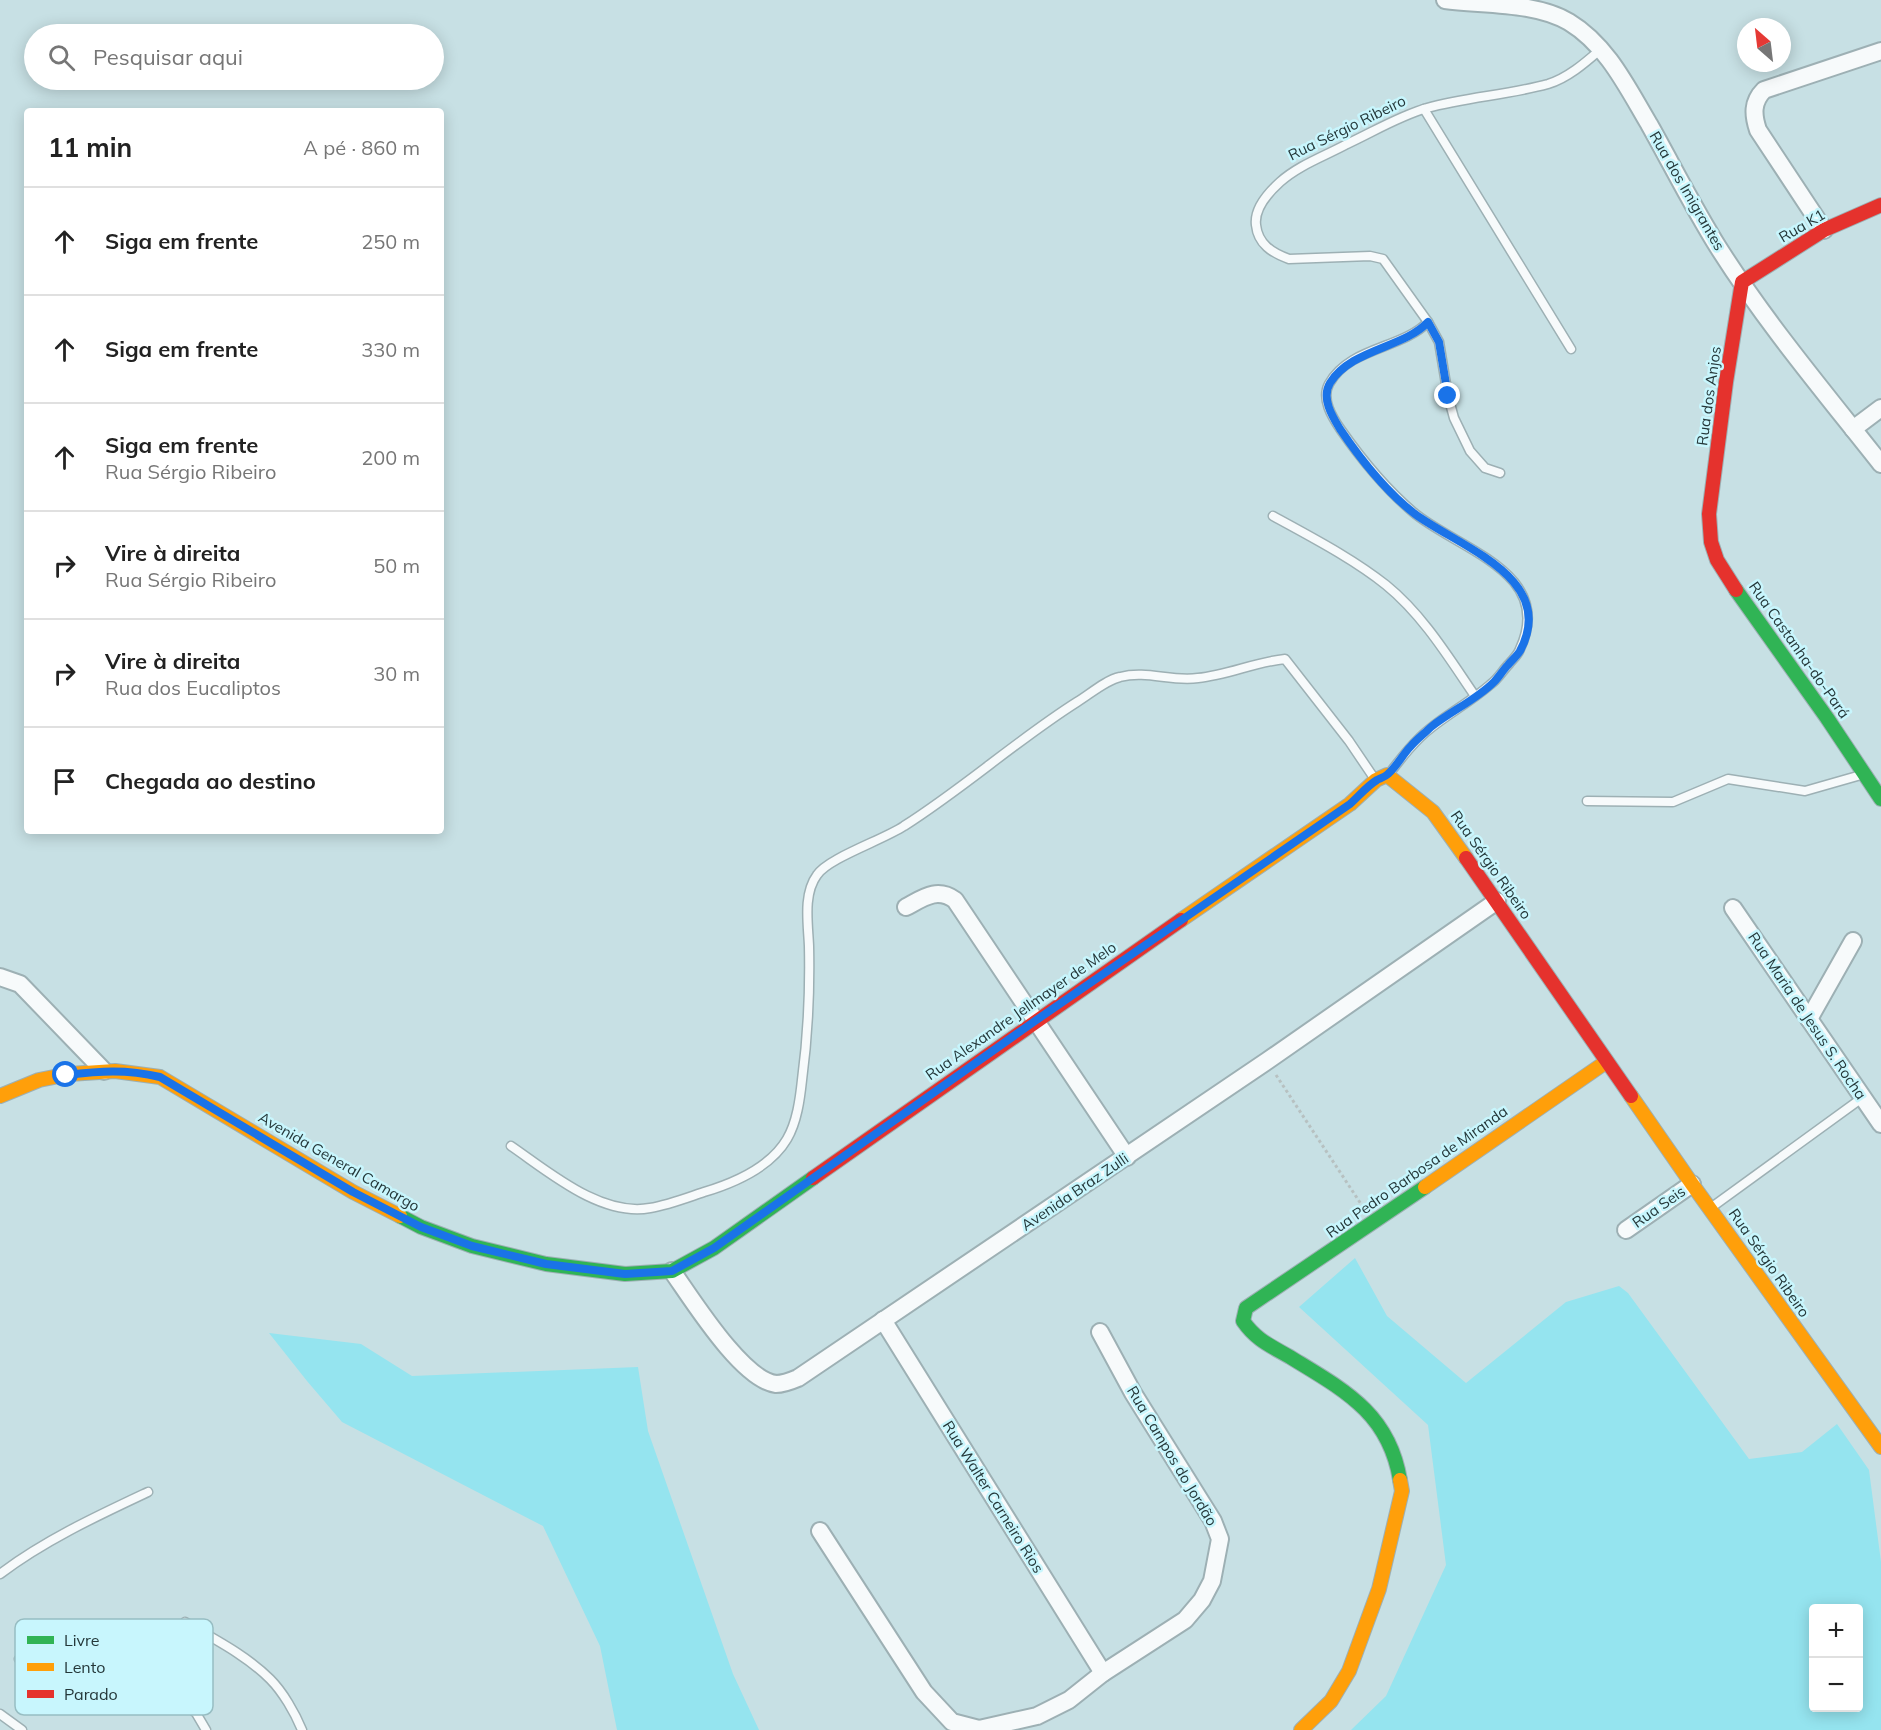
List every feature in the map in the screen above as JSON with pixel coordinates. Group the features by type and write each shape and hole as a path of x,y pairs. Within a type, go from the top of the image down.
{"street":[{"name":"Rua dos Imigrantes","path":"1445,0 1545,12 1568,22 1602,48 1633,96 1718,246 1742,282 1881,464"},
{"path":"1824,230 1758,130 1754,107 1764,90 1881,51"},
{"name":"Rua K1","path":"1742,282 1824,230 1881,205"},
{"name":"Rua dos Anjos","path":"1709,514 1742,282"},
{"path":"1853,429 1881,408"},
{"name":"Rua Castanha-do-Pará","path":"1709,514 1711,542 1724,573 1881,799"},
{"name":"Rua Sérgio Ribeiro","path":"1382,778 1433,812 1709,1209 1881,1447"},
{"name":"Rua Alexandre Jellmayer de Melo","path":"672,1271 714,1248 1035,1021 1350,804 1382,778"},
{"path":"906,907 930,894 940,892 955,900 1127,1157"},
{"name":"Avenida Braz Zulli","path":"672,1271 740,1362 758,1377 773,1384 784,1384 798,1378 1127,1157 1497,901"},
{"name":"Rua Maria de Jesus S. Rocha","path":"1733,908 1881,1124"},
{"path":"1809,1019 1853,941"},
{"path":"0,977 20,984 104,1071"},
{"name":"Rua Pedro Barbosa de Miranda","path":"1301,1730 1331,1701 1349,1671 1379,1589 1402,1491 1398,1466 1391,1444 1380,1425 1360,1403 1253,1335 1243,1321 1246,1308 1374,1223 1606,1062"},
{"name":"Avenida General Camargo","path":"0,1096 39,1080 66,1075 104,1071 136,1071 160,1077 353,1192 421,1227 472,1246 546,1264 625,1274 672,1271"},
{"name":"Rua Seis","path":"1626,1230 1692,1184"},
{"name":"Rua Walter Carneiro Rios","path":"883,1320 1103,1673"},
{"name":"Rua Campos do Jordão","path":"820,1531 924,1692 952,1722 979,1729 1037,1716 1069,1700 1103,1673 1185,1620 1202,1600 1212,1581 1220,1539 1213,1521 1133,1393 1100,1332"}],"lane":[{"name":"Rua Sérgio Ribeiro","path":"1428,322 1383,259 1370,256 1289,259 1267,248 1259,236 1256,224 1257,212 1268,194 1281,181 1302,167 1396,120 1424,109 1550,83 1584,64 1602,48"},
{"path":"1424,109 1571,349"},
{"path":"511,1146 567,1185 598,1201 625,1209 649,1209 675,1202 753,1173 788,1139 797,1114 807,1040 810,983 809,896 818,872 829,863 903,827 1070,707 1118,677 1145,673 1173,679 1198,678 1265,661 1285,659 1349,741 1382,778 1411,745 1432,727 1492,684 1520,651 1527,627 1528,612 1521,590 1510,577 1496,565 1415,514 1393,494 1336,424 1327,404 1326,394 1329,384 1344,367 1419,331 1428,322 1439,342 1454,418 1470,451 1479,463 1485,468 1500,473"},
{"path":"1273,516 1347,558 1387,586 1411,610 1443,650 1475,696"},
{"path":"1587,801 1673,802 1728,779 1805,790 1865,774"},
{"path":"1709,1209 1862,1098"},
{"path":"0,1574 80,1525 148,1492"},
{"path":"213,1639 238,1654 270,1679 284,1697 302,1730"},
{"path":"0,1714 22,1730"},
{"path":"197,1715 206,1730"}],"path":[{"path":"1267,1061 1374,1223"}],"shaded area":[{"path":"1355,1258 1387,1316 1466,1383 1566,1302 1619,1286 1628,1293 1749,1459 1802,1452 1837,1424 1869,1470 1881,1562 1881,1730 1351,1730 1386,1696 1446,1565 1428,1425 1299,1307"},
{"path":"269,1333 361,1344 412,1376 638,1367 648,1431 733,1674 759,1730 617,1730 600,1646 543,1526 342,1422"}],"traffic: fast":[{"path":"1736,590 1827,718 1881,799"},
{"path":"400,1216 421,1227 472,1246 546,1264 625,1274 672,1271 714,1248 813,1178"},
{"path":"1400,1480 1386,1437 1375,1420 1346,1393 1264,1342 1243,1321 1246,1308 1425,1187"}],"traffic: slow":[{"path":"1181,920 1350,804 1376,780 1387,775 1433,812 1466,858"},
{"path":"1425,1187 1606,1062"},
{"path":"0,1096 39,1080 69,1074 115,1071 160,1077 353,1192 400,1216"},
{"path":"1631,1096 1881,1447"},
{"path":"1301,1730 1331,1701 1349,1671 1379,1589 1402,1491 1400,1480"}],"traffic: jam":[{"path":"1736,590 1717,560 1711,542 1709,514 1742,282 1824,230 1881,205"},
{"path":"1466,858 1631,1096"},
{"path":"813,1178 1181,920"}],"route":[{"path":"66,1075 104,1071 136,1071 160,1077 353,1192 421,1227 472,1246 546,1264 625,1274 672,1271 714,1248 1035,1021 1350,804 1376,780 1387,776 1411,745 1432,727 1492,684 1520,651 1527,627 1528,612 1521,590 1496,565 1415,514 1393,494 1336,424 1327,404 1326,394 1329,384 1344,367 1419,331 1428,322 1439,342 1448,396"}]}
